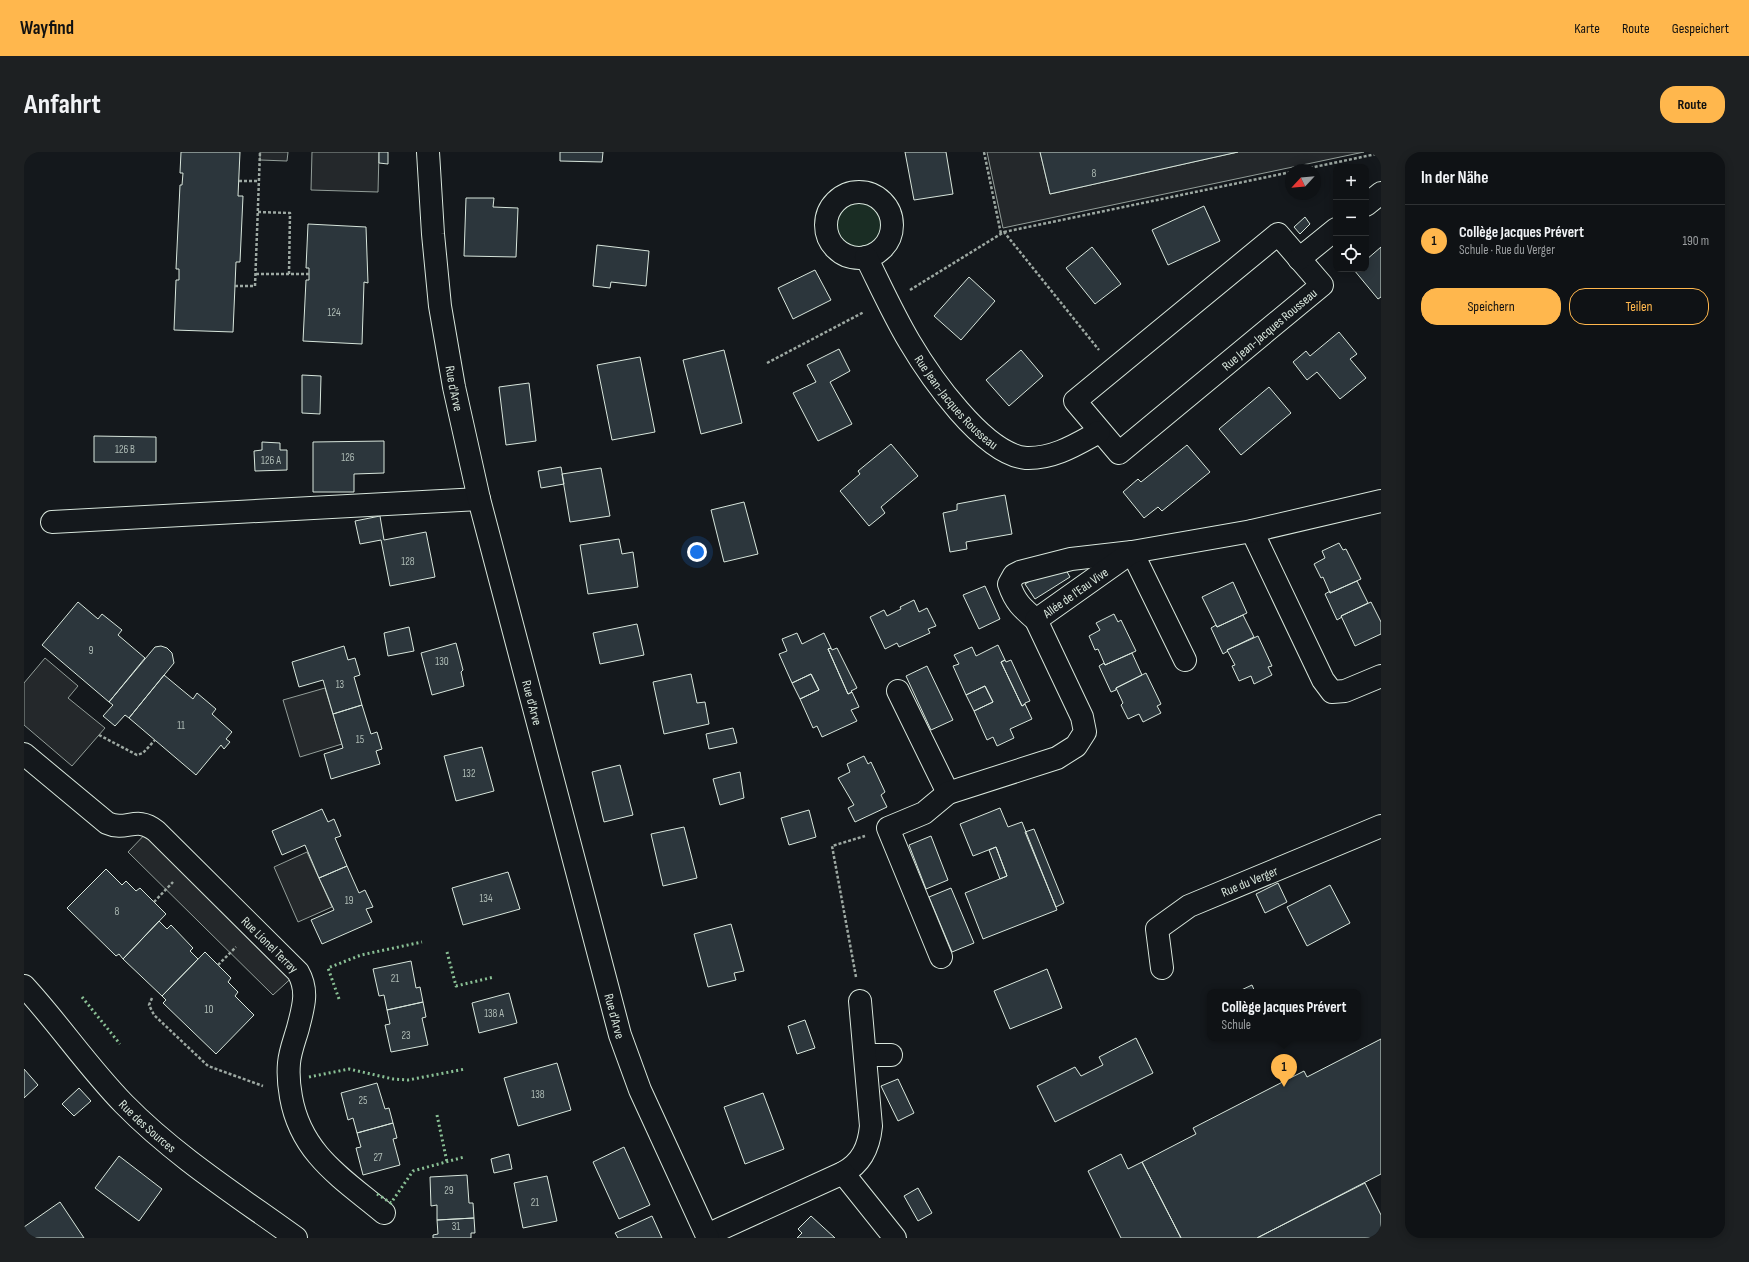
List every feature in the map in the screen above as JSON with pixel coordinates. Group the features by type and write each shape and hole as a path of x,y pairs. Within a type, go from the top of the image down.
{"street":[{"name":"Rue d'Arve","path":"428,152 433,234 440,306 454,387 479,499 620,1035 640,1090 710,1237 843,1173 853,1167 862,1156 871,1134 871,1117 860,1002"},
{"path":"1369,203 1381,193"},
{"path":"1299,259 1333,231"},
{"name":"Rue Jean-Jacques Rousseau","path":"1278,234 1299,259 1322,285 1118,454 1075,401 1278,234"},
{"name":"Rue Jean-Jacques Rousseau","path":"866,257 919,357 967,420 985,437 1001,448 1025,458 1039,457 1067,450 1100,432"},
{"path":"52,522 479,499"},
{"name":"Allée de l'Eau Vive","path":"888,828 924,812 948,793 1057,758 1076,746 1085,732 1082,717 1036,620 1132,552 1252,530 1381,501"},
{"path":"1252,530 1323,680 1332,692 1345,691 1381,676"},
{"path":"1036,620 1021,607 1013,596 1009,584 1014,575 1020,572 1071,559 1132,552 1184,660"},
{"path":"898,690 948,793"},
{"name":"Rue Lionel Terray","path":"24,754 107,823 119,827 143,823 156,831 298,972 302,981 305,995 289,1062 289,1087 296,1118 303,1133 316,1153 333,1170 384,1213"},
{"name":"Rue du Verger","path":"1162,968 1157,929 1189,906 1381,826"},
{"path":"888,828 941,957"},
{"name":"Rue des Sources","path":"24,986 100,1078 142,1122 178,1152 296,1238"},
{"path":"865,1055 891,1055"},
{"path":"843,1173 895,1238"}],"path":[{"path":"235,286 255,286 260,152"},
{"path":"984,152 1003,233 1114,369"},
{"path":"1321,166 1381,153"},
{"path":"767,363 888,301 1003,233 1285,173"},
{"path":"239,181 259,181"},
{"path":"258,212 290,213 289,274"},
{"path":"256,274 309,274"},
{"path":"98,735 137,756 143,754 155,740"},
{"path":"860,1002 832,846 888,828"},
{"path":"152,998 148,1005 154,1015 208,1066 264,1086 274,1088 289,1087"}],"green space":[{"path":"854,201 864,201 873,205 879,211 882,216 882,234 873,245 864,249 854,249 845,245 839,239 835,230 835,220 839,211 845,205"}],"shaded area":[{"path":"260,152 288,152 287,161 260,160"},
{"path":"312,152 379,152 378,192 311,190"},
{"path":"987,152 1040,152 1050,194 1238,152 1364,152 1307,164 1285,164 1285,169 1003,228"},
{"path":"45,658 78,686 68,698 105,728 72,766 24,725 24,683"},
{"path":"325,688 342,744 300,757 283,700"},
{"path":"152,827 298,972 273,995 128,852"},
{"path":"307,852 332,907 298,922 274,867"}],"building":[{"path":"181,152 240,152 238,196 243,196 240,262 236,262 233,332 174,330 176,280 179,280 179,269 176,269 180,185 182,185 183,173 180,173"},
{"path":"379,152 388,152 388,164 379,163"},
{"path":"560,152 603,152 602,162 560,161"},
{"path":"905,152 946,152 953,194 914,200"},
{"path":"1040,152 1238,152 1050,194"},
{"path":"466,198 494,198 493,207 518,208 516,257 464,256"},
{"path":"1204,206 1220,241 1168,265 1152,230"},
{"path":"1305,217 1310,224 1300,234 1294,227"},
{"path":"308,224 366,227 368,283 364,282 362,344 303,341 306,280 309,280 309,268 306,268"},
{"path":"597,245 649,251 646,286 611,282 610,288 593,286"},
{"path":"1092,247 1121,284 1095,304 1066,268"},
{"path":"1381,247 1381,297 1378,299 1356,272 1369,272 1369,257"},
{"path":"815,270 831,300 793,319 778,288"},
{"path":"969,277 995,301 961,340 934,316"},
{"path":"1339,332 1357,354 1350,359 1366,378 1340,399 1317,372 1307,380 1293,362 1306,351 1310,356"},
{"path":"839,349 850,371 830,382 852,424 818,441 793,393 816,382 807,365"},
{"path":"724,350 742,423 701,434 683,360"},
{"path":"1021,350 1043,376 1009,406 986,380"},
{"path":"640,357 655,432 612,440 597,365"},
{"path":"302,375 321,376 320,414 302,413"},
{"path":"529,383 536,441 506,445 499,387"},
{"path":"1269,387 1291,413 1241,455 1219,429"},
{"path":"94,436 156,437 156,462 94,462"},
{"path":"384,441 384,473 354,474 354,492 313,492 313,442"},
{"path":"262,442 280,443 280,450 287,450 287,470 255,471 254,451 262,450"},
{"path":"891,444 918,476 881,507 885,513 869,526 840,491 860,474 858,471"},
{"path":"1187,445 1210,472 1162,511 1158,507 1144,518 1123,492 1138,479 1141,482"},
{"path":"561,467 564,484 541,488 538,471"},
{"path":"601,468 610,516 570,522 562,474"},
{"path":"1005,495 1012,534 966,542 967,549 950,552 943,513 957,510 957,504"},
{"path":"744,502 758,554 724,562 711,510"},
{"path":"380,516 384,540 426,532 435,577 390,586 381,540 360,544 355,521"},
{"path":"619,539 622,554 633,552 638,587 588,594 580,545"},
{"path":"1339,543 1343,550 1346,549 1361,579 1330,593 1323,577 1321,578 1314,564 1325,558 1322,551"},
{"path":"1066,570 1070,577 1035,599 1025,584 1038,576"},
{"path":"1357,581 1368,603 1341,616 1342,617 1337,620 1325,594"},
{"path":"1233,582 1247,613 1217,627 1202,597"},
{"path":"985,586 1000,619 979,629 963,595"},
{"path":"914,600 919,612 927,608 936,626 928,629 930,633 899,647 897,643 885,649 870,617 884,610 887,616"},
{"path":"78,602 98,619 102,614 122,630 118,635 145,658 109,702 42,645"},
{"path":"1371,602 1381,622 1381,634 1355,646 1341,616"},
{"path":"1114,614 1118,622 1121,620 1136,651 1105,665 1098,649 1095,650 1089,636 1100,630 1096,623"},
{"path":"1243,615 1254,637 1227,650 1228,651 1223,654 1211,628 1216,625 1217,627"},
{"path":"637,624 644,655 600,664 593,633"},
{"path":"409,627 414,651 388,656 384,633"},
{"path":"797,633 802,644 824,633 831,648 828,649 848,694 852,692 859,707 851,710 857,721 822,737 817,726 813,728 800,699 819,690 811,674 792,683 779,654 787,651 782,639"},
{"path":"1258,636 1272,666 1268,667 1272,675 1254,684 1251,676 1239,681 1232,666 1235,665 1227,650"},
{"path":"456,643 463,670 461,672 464,686 432,695 421,653"},
{"path":"998,645 1005,660 1001,662 1022,706 1025,704 1032,719 1010,729 1014,738 997,746 993,737 987,740 974,711 993,702 985,686 966,695 953,666 959,664 954,655 972,647 976,656"},
{"path":"161,646 167,648 172,653 174,663 129,718 125,715 115,726 103,716 113,705 109,702 155,647"},
{"path":"344,646 348,660 355,658 360,675 354,677 362,705 333,714 323,680 299,687 292,662"},
{"path":"831,648 832,650 837,648 857,688 848,694 828,649"},
{"path":"1132,653 1142,675 1111,692 1099,666 1104,663 1105,665"},
{"path":"1005,660 1006,662 1011,660 1030,701 1022,706 1001,662"},
{"path":"927,666 953,720 931,730 906,676"},
{"path":"1146,673 1161,704 1157,706 1161,713 1143,722 1139,714 1128,719 1121,705 1123,703 1116,688"},
{"path":"691,674 697,703 705,702 709,724 664,734 653,682"},
{"path":"811,674 819,690 800,699 792,683"},
{"path":"164,675 193,699 197,693 216,709 212,714 232,732 226,739 230,742 224,749 221,745 196,775 129,718"},
{"path":"985,686 993,702 974,711 966,695"},
{"path":"362,705 371,734 377,732 382,749 376,751 380,764 331,779 324,754 343,748 333,714"},
{"path":"733,728 737,743 709,749 706,734"},
{"path":"482,747 494,791 456,801 444,756"},
{"path":"864,756 868,764 871,762 885,792 881,795 887,807 855,822 848,808 854,805 838,778 850,772 847,764"},
{"path":"620,765 633,815 604,822 592,772"},
{"path":"740,772 744,798 720,805 713,779"},
{"path":"1000,808 1008,827 1022,822 1057,910 983,939 965,893 1007,876 996,847 973,856 960,824"},
{"path":"322,809 328,822 334,819 341,836 335,838 347,866 319,878 305,845 282,855 272,831"},
{"path":"809,810 816,837 789,845 781,818"},
{"path":"684,827 697,878 663,886 651,834"},
{"path":"1034,829 1064,903 1056,907 1025,832"},
{"path":"931,836 948,880 926,889 909,845"},
{"path":"996,847 1007,876 1000,879 989,850"},
{"path":"347,866 359,893 365,890 373,907 366,909 372,922 322,944 311,920 334,910 319,878"},
{"path":"106,869 122,885 126,881 136,891 140,888 166,914 123,959 119,954 116,956 67,908"},
{"path":"508,872 520,909 463,925 452,888"},
{"path":"1278,883 1287,902 1265,913 1256,894"},
{"path":"1330,885 1350,923 1307,946 1287,907"},
{"path":"951,888 974,943 952,952 929,897"},
{"path":"159,921 167,929 171,925 193,948 190,951 198,959 162,996 123,959"},
{"path":"731,924 744,971 734,973 736,980 708,987 694,934"},
{"path":"205,952 231,978 228,982 238,992 235,996 254,1015 216,1054 163,1003 166,1000 162,996"},
{"path":"411,961 416,988 420,987 423,1002 387,1010 384,995 379,996 373,969"},
{"path":"1047,969 1062,1008 1010,1029 994,991"},
{"path":"1252,985 1254,989 1243,989"},
{"path":"509,993 517,1023 479,1033 472,1003"},
{"path":"423,1002 426,1017 422,1018 428,1045 391,1052 385,1025 390,1024 387,1010"},
{"path":"805,1020 815,1048 797,1054 788,1026"},
{"path":"1136,1038 1153,1073 1055,1122 1037,1086 1075,1067 1081,1076 1103,1065 1099,1057"},
{"path":"1381,1039 1381,1174 1257,1238 1181,1238 1142,1162 1196,1134 1193,1128 1304,1071 1307,1077"},
{"path":"557,1063 571,1110 518,1126 504,1078"},
{"path":"24,1069 38,1085 24,1098"},
{"path":"898,1079 914,1113 898,1121 881,1086"},
{"path":"377,1083 385,1109 389,1108 393,1123 357,1133 353,1118 348,1120 341,1093"},
{"path":"79,1088 91,1101 74,1116 62,1104"},
{"path":"763,1093 784,1149 745,1164 724,1107"},
{"path":"393,1123 397,1138 393,1139 400,1165 363,1175 356,1148 361,1147 357,1133"},
{"path":"624,1147 650,1205 619,1219 593,1162"},
{"path":"509,1154 512,1169 494,1173 491,1159"},
{"path":"1121,1154 1128,1169 1142,1162 1181,1238 1121,1238 1088,1171"},
{"path":"119,1156 162,1189 139,1221 95,1188"},
{"path":"467,1175 469,1203 473,1203 474,1218 437,1220 437,1205 431,1206 430,1177"},
{"path":"547,1176 557,1221 523,1228 514,1183"},
{"path":"1365,1183 1381,1215 1381,1238 1257,1238"},
{"path":"918,1188 932,1213 918,1221 904,1196"},
{"path":"60,1202 84,1238 29,1238 24,1230 24,1227"},
{"path":"652,1216 662,1238 618,1238 615,1233"},
{"path":"811,1216 835,1238 797,1238 802,1233 798,1229"},
{"path":"474,1218 475,1233 471,1233 471,1238 433,1238 433,1235 438,1234 437,1220"}],"hedge":[{"path":"339,999 328,968 361,955 422,942"},
{"path":"447,952 456,986 494,977"},
{"path":"82,997 120,1044"},
{"path":"309,1077 349,1069 393,1079 408,1080 465,1069"},
{"path":"437,1115 447,1162"},
{"path":"377,1194 391,1203 413,1171 464,1157"}],"place":[{"name":"Collège Jacques Prévert","path":"1284,1087"}]}
